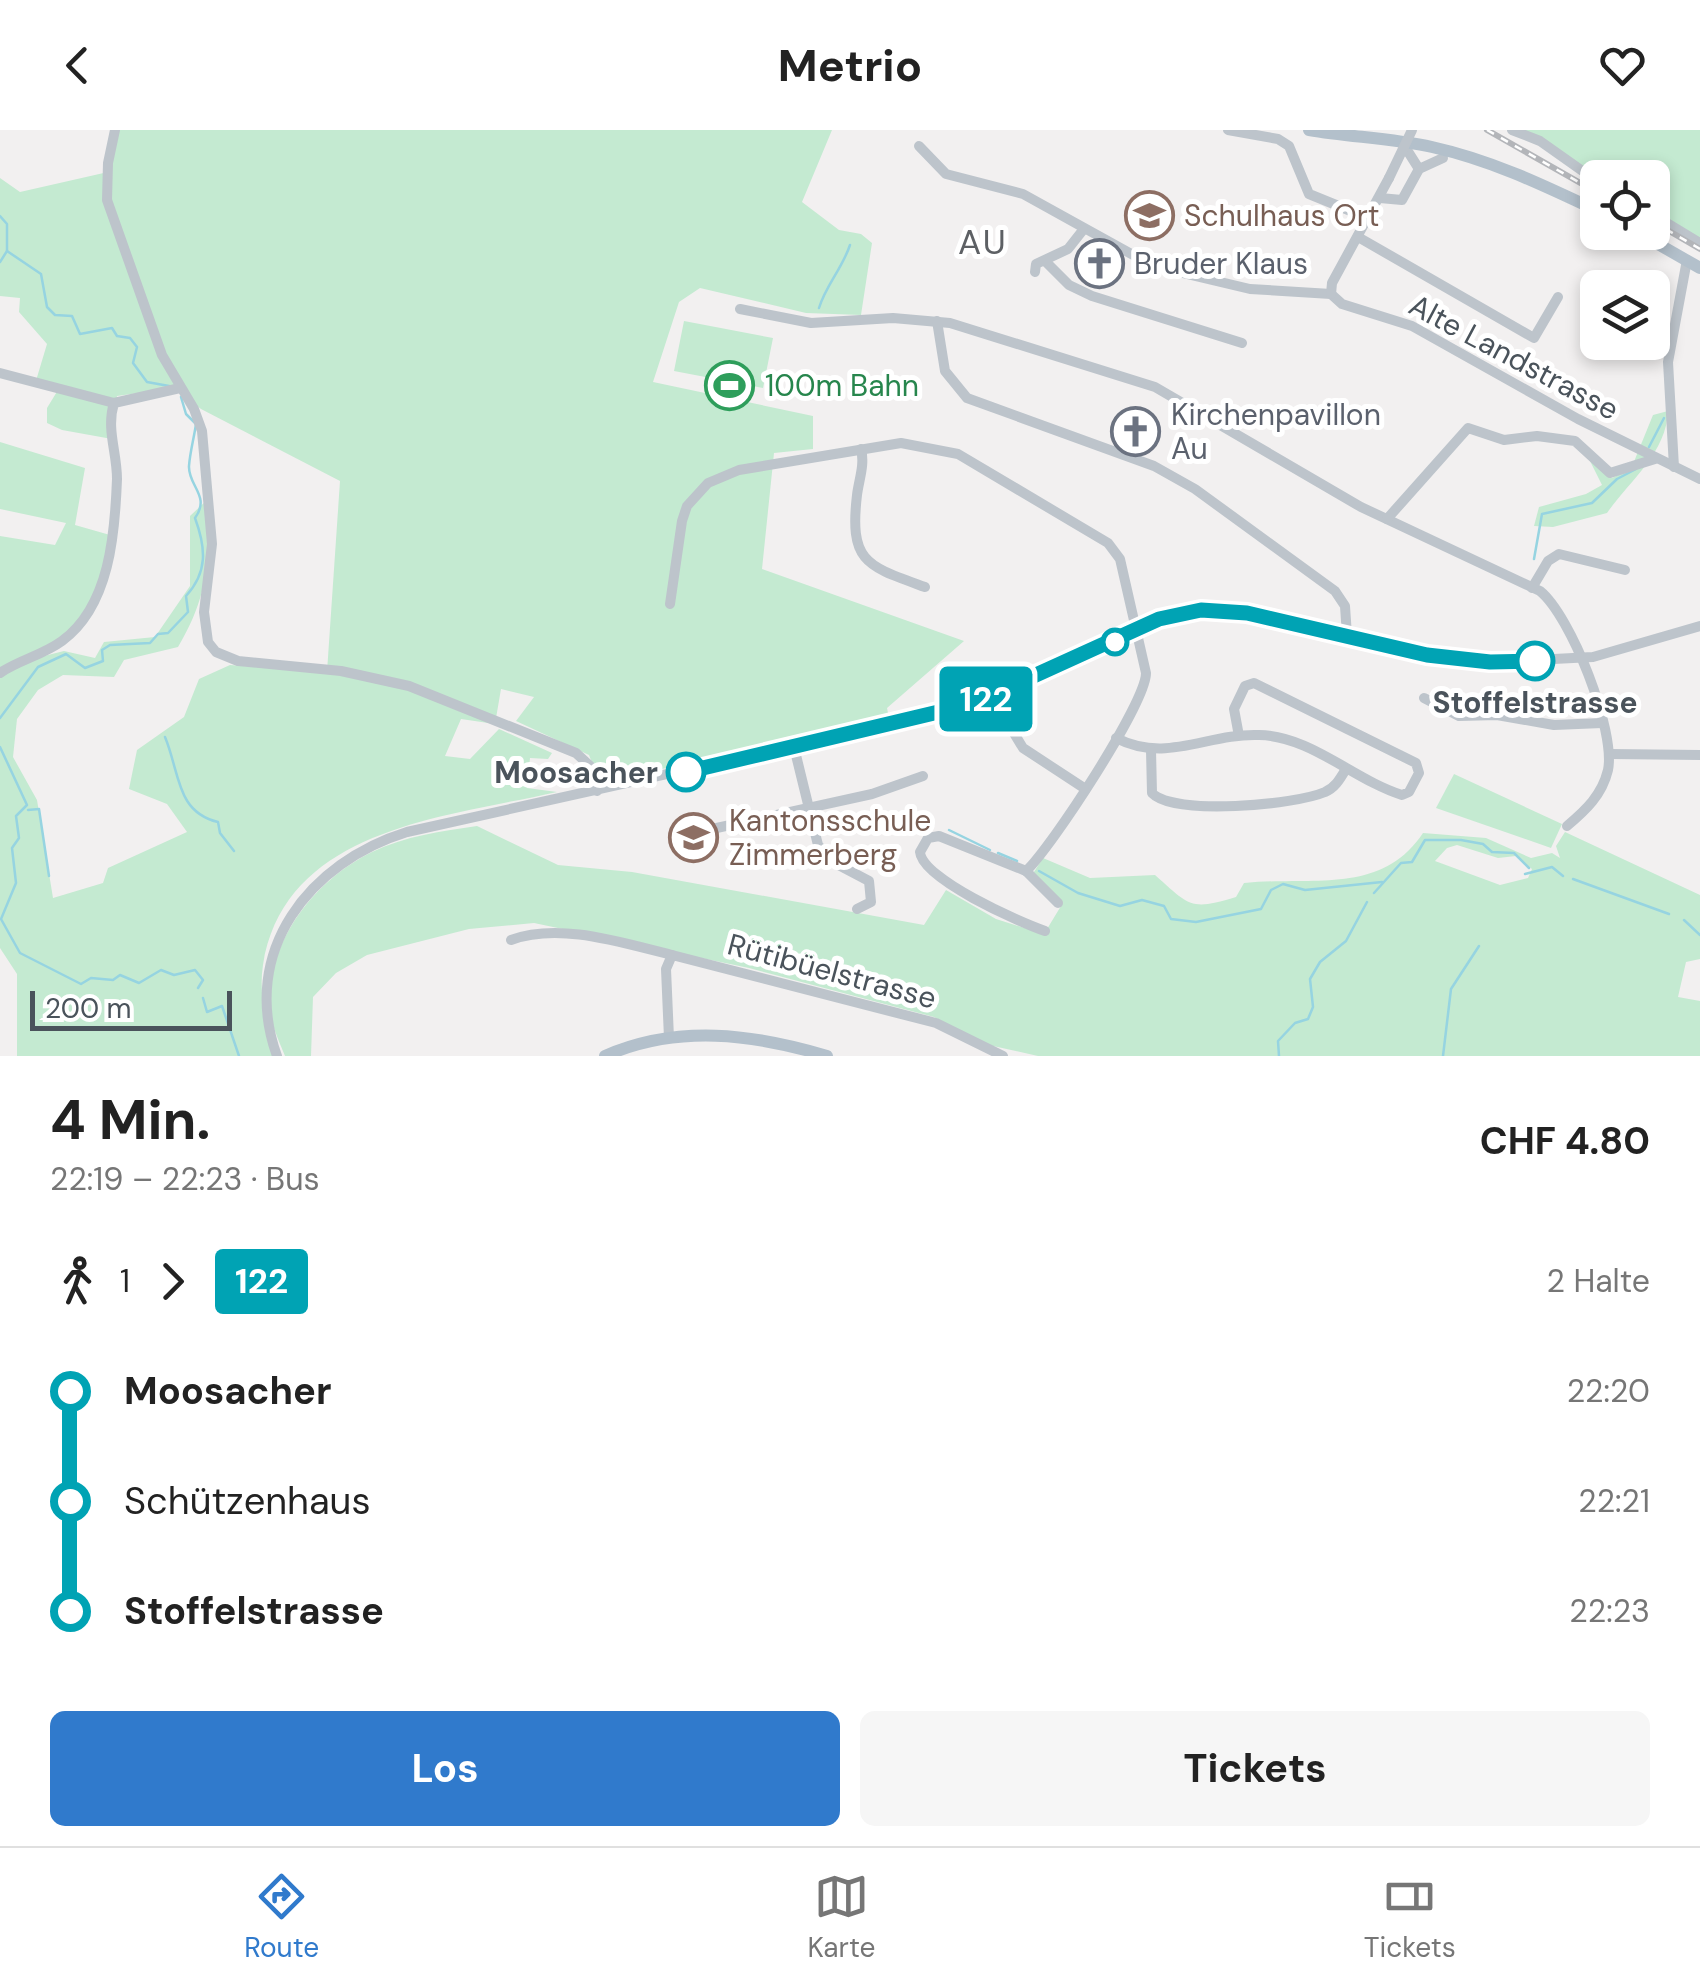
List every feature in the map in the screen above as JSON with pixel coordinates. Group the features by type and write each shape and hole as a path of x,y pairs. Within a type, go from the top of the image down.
{"main road":[{"path":"1309,130 1435,147 1511,169 1580,204"},
{"path":"1362,138 1524,178"},
{"path":"1670,250 1694,264"},
{"path":"605,1056 669,1038 730,1035 828,1056"}],"street":[{"path":"116,130 108,164 107,200 162,356 194,409 204,444 212,561 204,626 208,642 216,652 238,661 341,671 408,686 576,753 590,766 597,791"},
{"path":"1228,130 1278,139 1289,146 1309,194 1368,218"},
{"path":"1331,294 1332,283 1380,198 1412,130"},
{"path":"1512,130 1543,136 1580,167"},
{"name":"Alte Landstrasse","path":"919,146 946,174 1023,194 1134,258 1173,272 1250,289 1331,294 1338,302 1442,340 1700,479"},
{"path":"1407,150 1418,169"},
{"path":"1380,198 1396,202 1410,188 1418,169 1442,158"},
{"path":"1670,225 1700,243"},
{"path":"1035,272 1036,264 1068,250 1083,230"},
{"path":"1358,237 1534,338 1558,297"},
{"path":"1045,261 1069,285 1092,296 1242,343"},
{"path":"1674,467 1668,362 1694,264"},
{"path":"740,309 811,323 937,321 984,330 1155,388 1387,520 1532,588 1554,604 1580,658 1610,754 1598,794 1567,826"},
{"path":"937,321 946,371 966,398 1124,453 1195,489 1338,594 1345,606 1347,636"},
{"path":"0,373 114,402 180,388"},
{"path":"0,673 64,640 86,614 103,584 116,483 110,426 114,402"},
{"path":"1387,520 1468,428 1504,440 1537,436 1575,441 1610,473 1656,458"},
{"path":"670,604 686,506 708,483 739,470 861,448 912,443 958,454 1108,543 1120,559 1146,681 1116,738 1052,841 1026,871"},
{"path":"861,448 855,534 861,557 872,568 926,586"},
{"path":"1532,588 1548,561 1559,554 1625,570"},
{"path":"277,1056 268,999 276,951 293,912 329,870 355,852 407,832 794,747 992,697 1168,616 1225,610 1475,661 1580,658 1625,650 1700,626"},
{"path":"1116,738 1151,750 1180,750 1239,736 1284,739 1402,795 1410,792 1419,770 1416,763 1254,683 1246,686 1236,704 1239,736"},
{"path":"992,697 1023,748 1084,788"},
{"path":"1424,698 1458,716 1498,714 1554,725 1602,723"},
{"path":"794,747 808,808 824,853 869,881 870,904 857,909"},
{"path":"1151,750 1152,793 1172,804 1269,804 1314,796 1334,787 1346,769"},
{"path":"1610,754 1700,755"},
{"path":"712,829 872,794 924,776"},
{"path":"1045,931 1010,919 927,868 920,852 928,838 939,836 1026,871 1058,903"},
{"name":"Rütibüelstrasse","path":"510,940 524,935 586,936 672,955 936,1022 974,1050 1003,1056"},
{"path":"669,1038 666,969 672,955"}],"green space":[{"path":"118,130 832,130 802,202 839,230 861,234 872,243 861,315 806,313 700,288 679,302 653,382 813,416 813,449 774,453 762,569 964,641 887,708 889,718 604,782 598,778 589,755 516,721 534,697 501,689 495,724 461,719 445,756 470,759 499,729 552,753 548,759 530,758 527,788 557,792 422,821 377,836 337,856 303,883 277,919 263,965 263,1000 275,1056 17,1056 17,974 0,948 0,536 55,545 66,523 0,509 0,442 85,468 75,525 110,535 106,568 78,626 24,661 64,651 95,658 104,642 155,637 190,586 190,516 207,500 205,576 196,611 178,647 124,660 114,677 63,675 38,690 17,719 13,757 37,800 53,898 103,883 108,868 187,832 167,804 129,789 137,750 184,717 199,679 230,665 327,672 340,481 201,409 174,388 117,396 112,439 62,430 47,423 47,408 58,390 35,384 47,344 19,312 20,298 0,296 0,178 20,192 108,172"},
{"path":"1512,130 1700,130 1700,243 1670,224 1670,160 1580,160 1580,168"},
{"path":"684,321 773,338 763,388 674,371"},
{"path":"1668,411 1654,453 1607,513 1553,527 1534,526 1539,507 1586,494 1602,485 1589,459 1612,478 1631,469 1653,415"},
{"path":"1454,774 1562,824 1551,848 1436,808"},
{"path":"477,826 558,865 632,872 924,925 946,890 996,919 1044,934 1061,906 1032,875 1043,858 1090,878 1155,875 1191,903 1209,904 1236,897 1244,883 1366,875 1406,853 1423,833 1486,838 1531,858 1552,853 1560,858 1556,846 1565,832 1700,895 1700,959 1686,962 1678,997 1700,1001 1700,1056 1038,1056 984,1044 934,1017 749,968 534,923 469,929 367,955 336,973 313,997 311,1056 285,1056 269,1010 271,980 287,935 314,895 351,864 385,846","holes":["1457,845 1498,858 1516,856 1532,869 1528,878 1500,885 1435,861 1447,848"]}],"waterway":[{"path":"0,216 7,224 7,251 41,274 47,307 55,315 72,316 80,334 112,328 117,336 130,338 137,347 133,363 147,382 169,386"},
{"path":"819,308 850,245"},
{"path":"0,262 7,251"},
{"path":"0,718 38,667 66,654 85,668 103,661 102,650 110,645 150,643 158,634 168,633 188,612 186,596 198,578 203,550 195,518 201,503 189,466 196,424 186,414 181,397"},
{"path":"1649,447 1664,418"},
{"path":"1534,559 1542,514 1592,503 1617,479 1636,469"},
{"path":"165,737 187,800 194,810 218,822 220,833 234,851"},
{"path":"0,747 27,805 16,816 19,838 12,848 16,883 1,919 20,953 81,984 91,978 113,980 120,975 139,983 161,970 174,975 195,970 203,980 198,988"},
{"path":"28,810 39,809 49,876"},
{"path":"949,830 990,850"},
{"path":"1374,893 1401,863 1412,862 1425,840 1483,844 1492,852 1514,853 1529,868"},
{"path":"998,853 1017,861"},
{"path":"1525,874 1552,867 1563,876"},
{"path":"1039,871 1078,893 1120,906 1142,900 1164,906 1171,919 1196,922 1261,909 1271,890 1283,884 1305,890 1382,882"},
{"path":"1573,879 1669,914"},
{"path":"1279,1056 1278,1041 1295,1023 1308,1019 1313,1007 1310,979 1320,962 1346,941 1367,902"},
{"path":"1684,920 1700,935"},
{"path":"1443,1056 1451,989 1479,946"},
{"path":"203,998 207,1012 222,1006 239,1056"}],"railway":[{"path":"1487,130 1580,183"},
{"path":"1670,232 1700,249"}],"bus line":[{"name":"122","path":"686,772 972,704 1122,640 1159,619 1201,610 1247,613 1427,655 1490,662 1535,661"}],"place":[{"name":"Schulhaus Ort","path":"1149,215"},
{"name":"Bruder Klaus","path":"1099,263"},
{"name":"100m Bahn","path":"730,385"},
{"name":"Kirchenpavillon Au","path":"1136,431"},
{"name":"Stoffelstrasse","path":"1535,661"},
{"name":"Moosacher","path":"686,772"},
{"name":"Kantonsschule Zimmerberg","path":"694,837"}],"district":[{"name":"AU","path":"983,242"}]}
